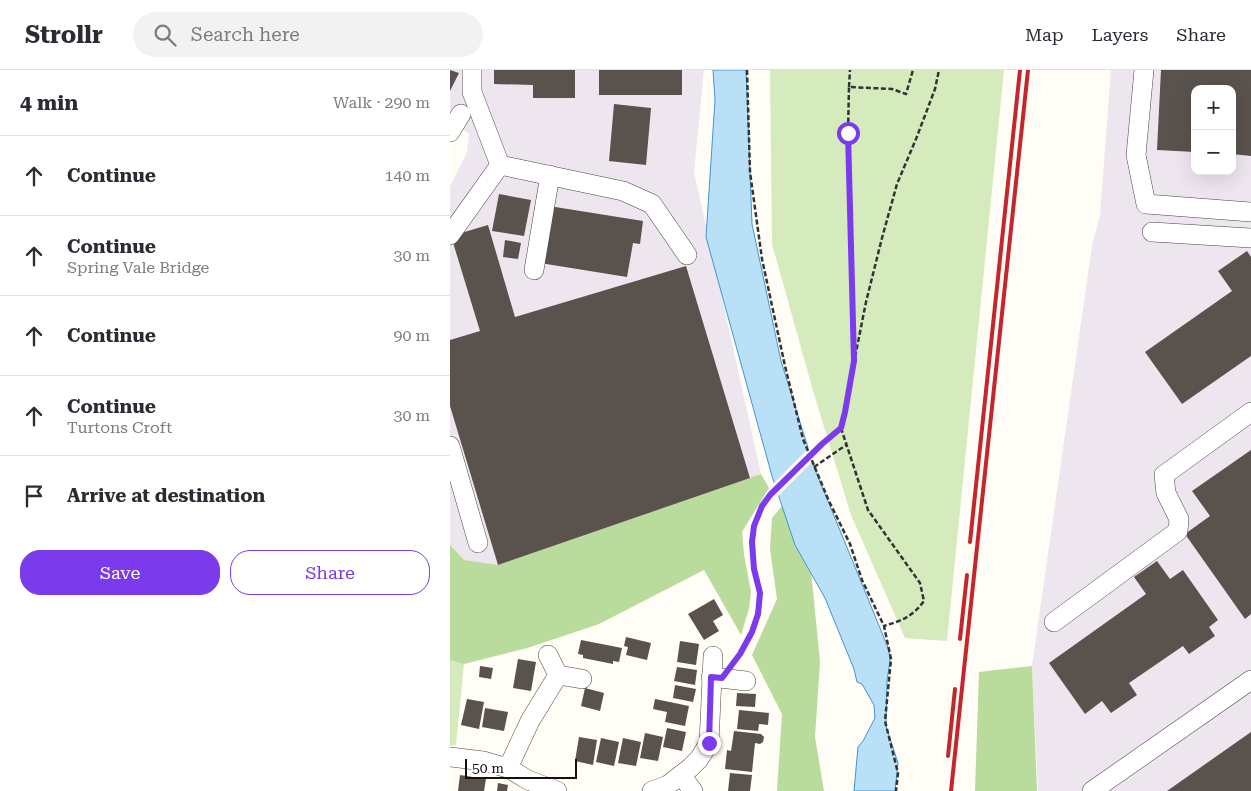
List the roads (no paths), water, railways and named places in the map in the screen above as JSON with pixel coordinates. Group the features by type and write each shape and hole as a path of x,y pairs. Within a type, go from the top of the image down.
{"street":[{"path":"472,70 472,92 500,165"},
{"path":"1144,70 1136,155 1146,204 1251,212"},
{"path":"454,135 461,114"},
{"path":"500,165 623,191 652,204 687,255"},
{"path":"450,234 500,165"},
{"path":"534,270 550,175"},
{"path":"1152,232 1251,238"},
{"path":"1054,622 1178,530 1179,519 1166,493 1164,475 1251,412"},
{"path":"450,446 478,544"},
{"path":"548,654 558,675"},
{"path":"652,791 668,785 681,775 699,759 709,743 716,677 713,656"},
{"path":"558,675 582,679"},
{"path":"508,768 530,721 558,675"},
{"path":"716,677 746,681"},
{"path":"1092,791 1251,680"},
{"path":"450,756 483,761 508,768 528,780 556,791"},
{"path":"681,775 693,791"}],"water":[{"path":"713,70 746,70 752,224 781,361 814,467 889,650 886,726 898,763 895,791 854,791 858,747 875,718 874,705 862,684 857,682 854,669 825,598 795,545 772,476 706,237 715,100"}],"railway":[{"path":"970,542 1020,70"},
{"path":"951,791 1028,70"},
{"path":"960,639 967,575"},
{"path":"948,756 955,689"}]}
